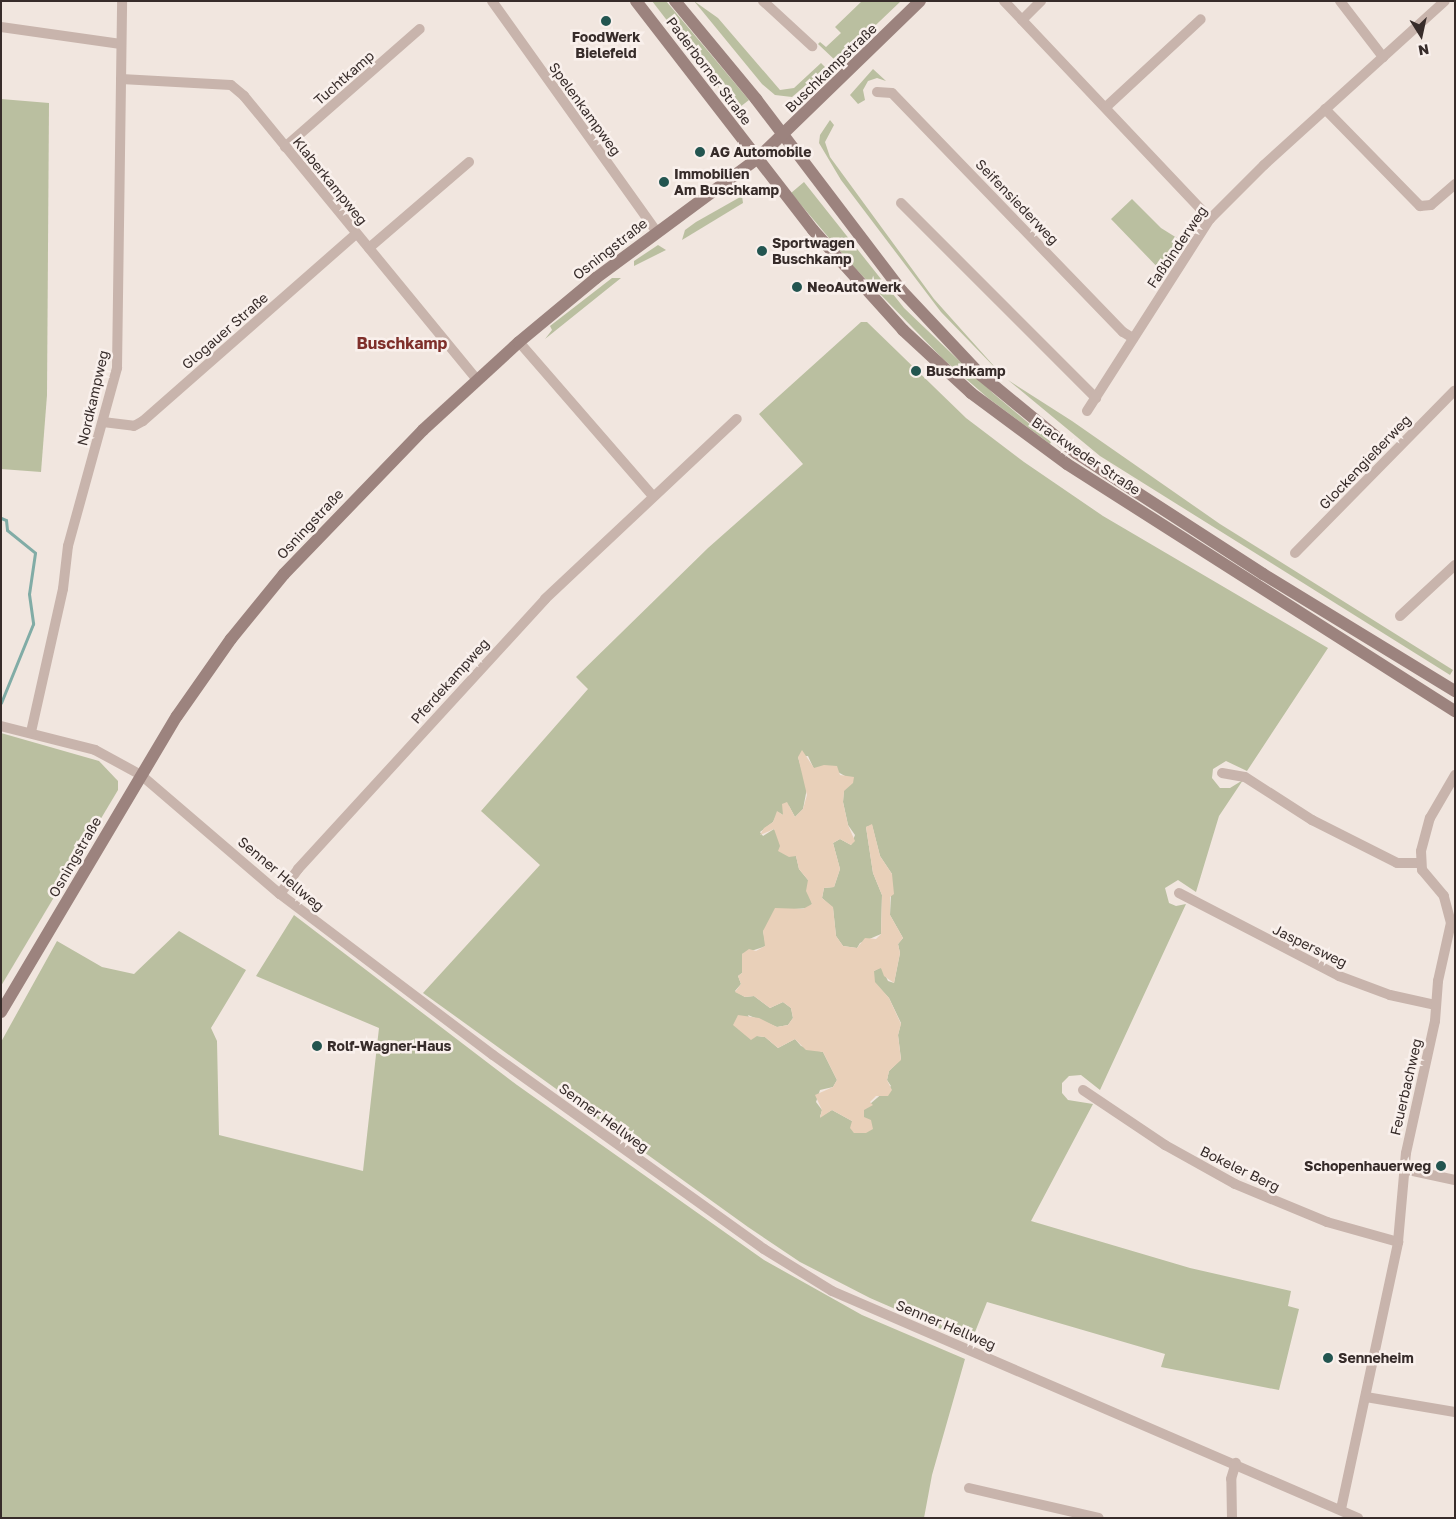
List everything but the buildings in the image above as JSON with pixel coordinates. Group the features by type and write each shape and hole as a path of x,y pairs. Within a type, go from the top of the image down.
{"main road":[{"name":"Paderborner Straße","path":"636,1 757,159"},
{"name":"Paderborner Straße","path":"674,1 703,32 784,135"},
{"name":"Buschkampstraße","path":"757,159 784,135 920,1"},
{"name":"Brackweder Straße","path":"784,135 924,316 981,375 1044,429 1076,453 1263,574 1455,691"},
{"name":"Osningstraße","path":"1,1012 141,775 214,661 284,574 382,472 519,342 657,232 757,159"},
{"name":"Brackweder Straße","path":"757,159 798,212 870,295 971,393 1067,464 1455,711"}],"street":[{"name":"Nordkampweg","path":"32,732 63,589 68,546 103,422 119,352 122,1"},
{"name":"Spelenkampweg","path":"492,1 657,232"},
{"path":"763,1 812,46"},
{"path":"1004,1 1210,219"},
{"path":"1022,20 1041,1"},
{"path":"1340,1 1383,57"},
{"name":"Faßbinderweg","path":"1087,411 1210,219 1325,110 1445,1"},
{"path":"1106,107 1201,19"},
{"path":"1,27 122,44"},
{"name":"Tuchtkamp","path":"285,147 420,29"},
{"name":"Klaberkampweg","path":"121,79 231,85 285,147 477,380"},
{"name":"Seifensiederweg","path":"877,92 892,93 1124,332 1133,338"},
{"path":"1325,110 1412,202 1426,206 1455,184"},
{"path":"369,248 469,162"},
{"path":"900,203 1096,398"},
{"name":"Glogauer Straße","path":"103,422 134,426 143,422 356,234"},
{"path":"519,342 653,496"},
{"name":"Glockengießerweg","path":"1295,553 1455,390"},
{"name":"Pferdekampweg","path":"280,894 298,869 520,625 653,496 738,419"},
{"path":"1400,616 1455,565"},
{"name":"Senner Hellweg","path":"1,726 32,732 95,750 141,775 280,894 501,1061 764,1249 832,1291 1236,1463 1358,1518"},
{"path":"1222,772 1245,777 1312,820 1397,863 1420,862 1428,824 1455,775"},
{"name":"Feuerbachweg","path":"1341,1509 1398,1242 1404,1169 1436,1006 1438,981 1451,941 1448,902 1426,876 1420,862"},
{"name":"Jaspersweg","path":"1179,893 1338,976 1390,995 1436,1006"},
{"name":"Bokeler Berg","path":"1083,1090 1165,1146 1235,1184 1327,1222 1398,1242"},
{"path":"1404,1169 1455,1180"},
{"path":"1366,1397 1455,1412"},
{"path":"1232,1518 1231,1479 1236,1463"},
{"path":"970,1488 1099,1518"}],"green space":[{"path":"652,1 666,1 749,100 736,110"},
{"path":"694,1 718,18 780,90 794,88 821,63 826,68 792,97 775,95 762,84"},
{"path":"862,1 901,1 837,62 818,44 820,42 826,47 841,33 835,27"},
{"path":"873,69 886,81 877,78 868,81 863,90 865,100 858,104 850,95"},
{"path":"1,99 49,103 47,395 41,472 1,469"},
{"path":"830,120 834,125 825,142 830,157 934,299 1002,375 941,312 841,180 819,143 820,135"},
{"path":"804,182 904,308 994,394 1051,442 1050,444 988,398 942,358 851,264 791,193"},
{"path":"742,196 743,203 682,240 685,230"},
{"path":"1132,199 1161,228 1185,243 1165,275 1111,219"},
{"path":"658,245 666,250 634,266 634,261"},
{"path":"612,278 621,278 545,339 552,330 550,326"},
{"path":"861,322 867,322 966,418 1024,462 1103,516 1328,648 1247,771 1226,761 1213,769 1212,778 1220,788 1230,788 1243,780 1219,816 1196,892 1178,880 1165,888 1169,903 1176,906 1186,904 1100,1090 1081,1075 1069,1076 1062,1083 1062,1093 1068,1100 1093,1104 1031,1221 1190,1268 1291,1291 1288,1306 1299,1309 1279,1390 1161,1367 1165,1354 987,1302 971,1342 870,1298 800,1262 748,1227 423,993 540,865 481,811 588,689 576,677 708,548 803,464 759,414","holes":["808,756 814,769 831,768 845,776 843,802 848,825 855,835 851,845 840,839 833,843 840,869 834,887 824,888 822,898 833,908 836,936 843,946 857,948 860,943 881,934 882,895 873,873 866,827 872,825 880,856 892,874 890,915 903,938 898,944 900,953 894,983 888,981 881,967 874,971 874,982 889,998 901,1023 898,1035 901,1059 889,1071 887,1080 891,1086 863,1110 866,1133 854,1133 852,1121 832,1110 820,1117 822,1110 816,1102 820,1090 833,1087 837,1080 823,1052 801,1046 795,1039 778,1048 765,1037 757,1036 748,1015 777,1027 788,1025 793,1018 791,1008 783,1002 770,1008 754,996 745,997 735,991 741,984 738,976 742,973 742,954 766,946 763,931 794,909 809,908 812,904 808,880 799,869 796,856 774,829 763,836 760,832 773,822 778,812 783,815 783,809 789,806 795,817 803,809 807,788 798,757"]},
{"path":"1008,380 1072,421 1220,524 1453,670 1450,675 1100,456"},
{"path":"1,733 99,761 118,781 118,790 1,986"},
{"path":"294,915 517,1085 764,1260 862,1315 965,1359 932,1475 924,1518 1,1518 1,1042 57,941 102,967 134,974 179,931 246,970 211,1028 217,1041 219,1135 363,1171 379,1028 256,976"}],"sand":[{"path":"802,750 814,768 824,765 837,766 840,775 854,777 853,783 844,791 843,802 848,825 855,841 851,845 840,839 833,843 840,869 834,887 824,888 822,898 833,907 836,936 843,946 857,948 865,938 876,939 881,934 882,895 873,873 866,827 872,824 880,856 892,874 894,894 890,897 890,915 903,938 898,944 900,953 894,983 884,976 881,968 874,971 875,982 889,998 901,1024 898,1035 901,1060 889,1071 887,1080 892,1090 888,1096 876,1096 870,1102 873,1105 864,1110 864,1117 871,1120 873,1129 866,1133 854,1133 850,1128 852,1121 832,1110 820,1118 822,1110 815,1095 833,1087 837,1080 823,1052 806,1050 795,1039 778,1048 765,1037 757,1036 751,1040 733,1025 738,1015 759,1018 777,1027 788,1025 793,1018 791,1008 783,1002 770,1008 754,996 745,997 735,992 741,984 738,976 742,973 742,954 749,949 756,951 765,946 763,931 775,908 803,909 812,904 806,891 808,880 799,869 796,856 789,857 778,851 780,846 774,829 760,835 764,828 773,822 777,811 783,815 782,804 787,802 795,817 803,809 807,795 798,757"}],"waterway":[{"path":"1,518 6,520 7,530 35,553 29,594 33,624 1,703"}],"place":[{"name":"FoodWerk Bielefeld","path":"606,21"},
{"name":"AG Automobile","path":"700,152"},
{"name":"Immobilien Am Buschkamp","path":"664,182"},
{"name":"Sportwagen Buschkamp","path":"762,251"},
{"name":"NeoAutoWerk","path":"797,287"},
{"name":"Buschkamp","path":"916,371"},
{"name":"Rolf-Wagner-Haus","path":"317,1046"},
{"name":"Schopenhauerweg","path":"1441,1166"},
{"name":"Senneheim","path":"1328,1358"}],"district":[{"name":"Buschkamp","path":"402,343"}]}
